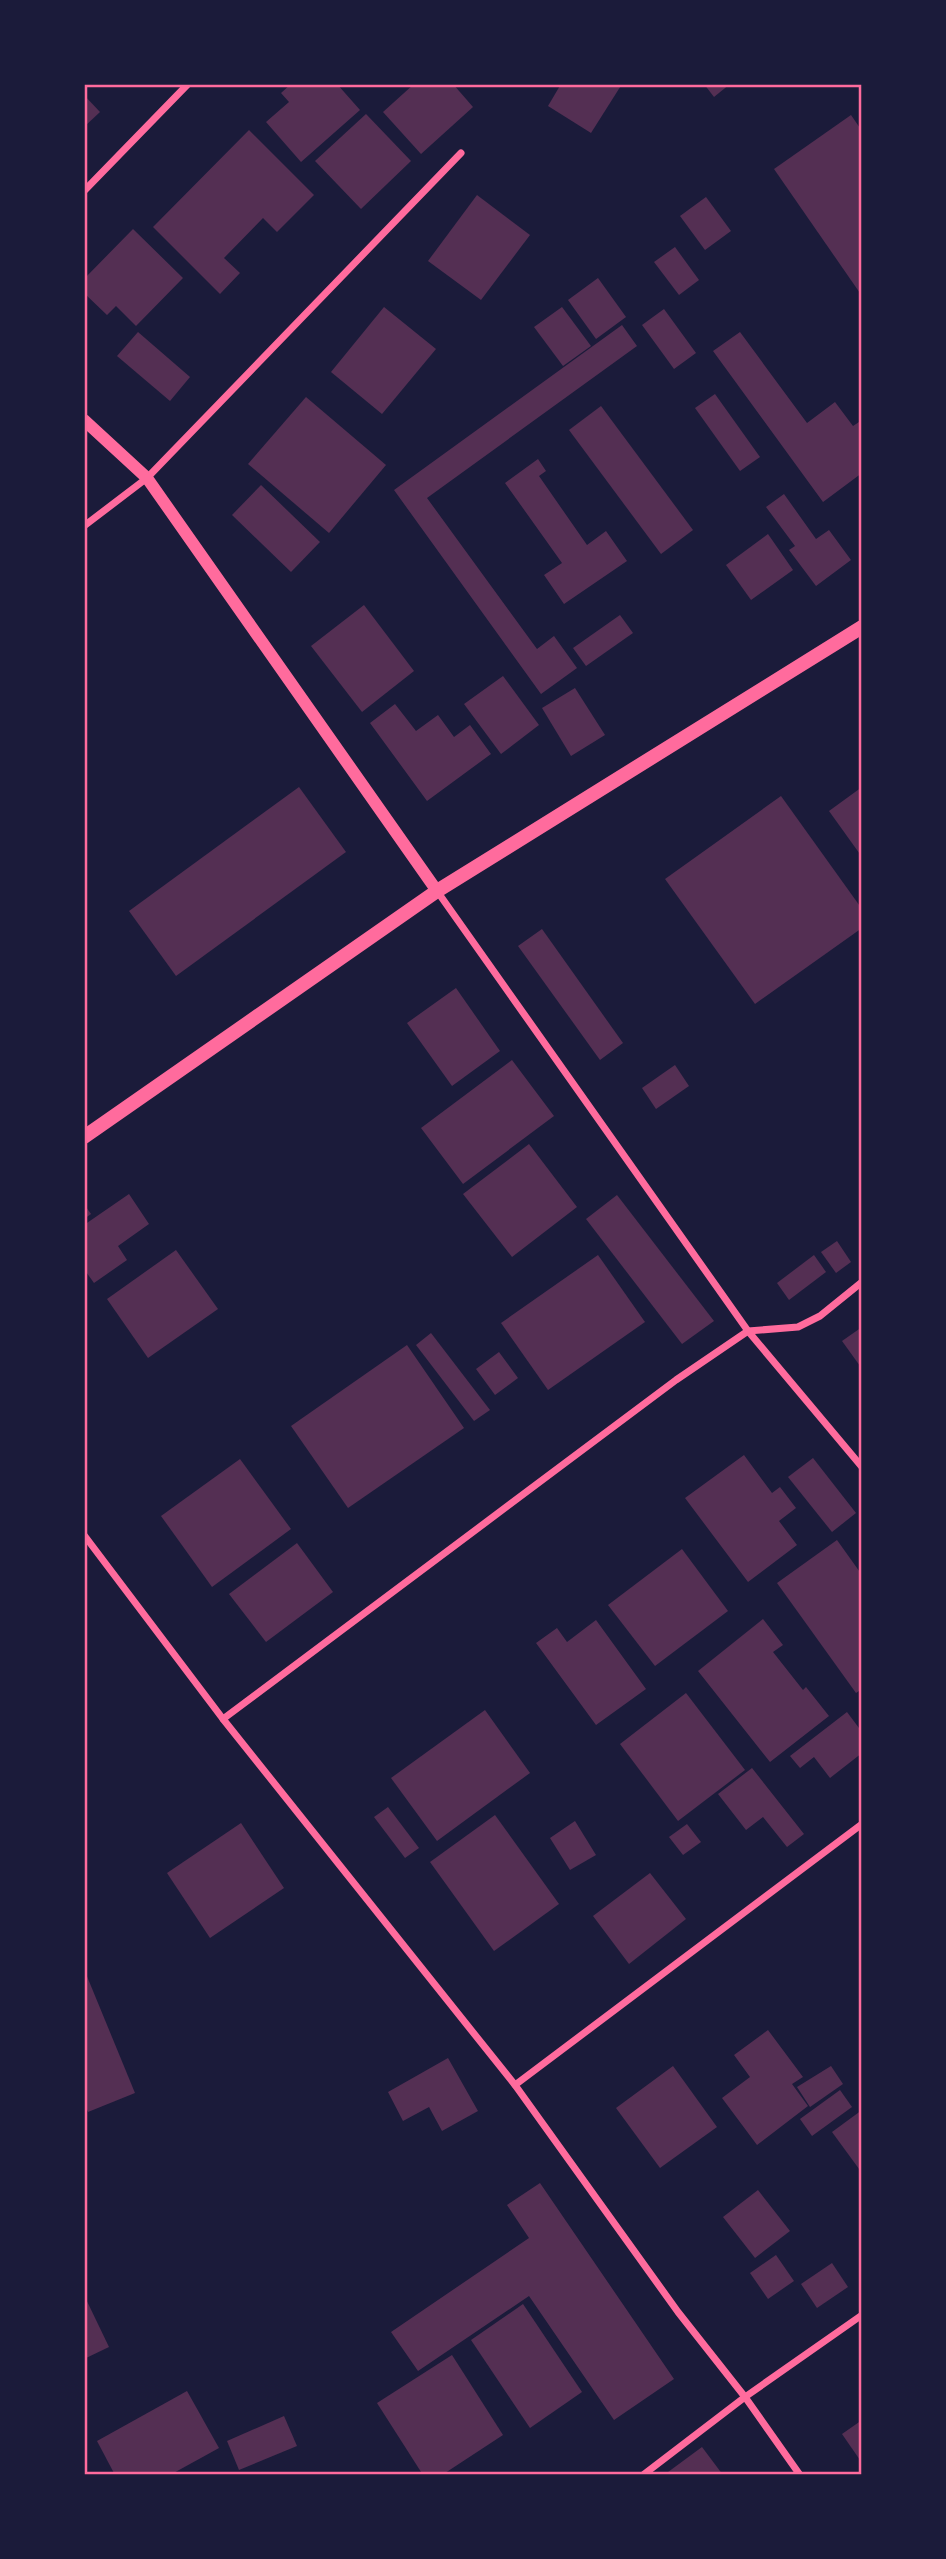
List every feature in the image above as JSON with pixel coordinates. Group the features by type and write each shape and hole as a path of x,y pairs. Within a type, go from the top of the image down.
{"main road":[{"path":"84,1137 437,891 862,628"}],"street":[{"path":"84,191 188,84"},
{"path":"84,526 147,478 461,153"},
{"path":"84,419 147,478 748,1331 862,1468"},
{"path":"223,1719 676,1380 748,1331 798,1327 820,1316 862,1282"},
{"path":"84,1535 223,1719 516,2085 678,2312 745,2397 800,2475"},
{"path":"516,2085 862,1824"},
{"path":"643,2475 745,2397 862,2315"}],"building":[{"path":"291,84 337,84 360,110 301,162 266,122 289,102 281,93"},
{"path":"414,84 453,84 473,107 421,154 383,112"},
{"path":"561,84 622,84 591,133 548,106"},
{"path":"704,84 730,84 714,97"},
{"path":"84,95 100,112 84,127"},
{"path":"366,114 411,161 361,209 315,161"},
{"path":"851,115 862,131 862,296 774,169"},
{"path":"249,130 314,195 277,232 263,218 224,258 240,273 220,294 153,227"},
{"path":"477,195 530,235 481,300 428,261"},
{"path":"706,197 731,231 705,250 680,216"},
{"path":"133,229 183,278 136,326 116,306 107,315 84,293 84,279"},
{"path":"675,247 699,280 679,295 654,262"},
{"path":"598,278 626,317 596,339 568,300"},
{"path":"384,307 436,349 382,414 331,372"},
{"path":"562,307 591,346 563,366 534,327"},
{"path":"664,309 696,353 674,369 642,325"},
{"path":"622,325 637,346 427,498 537,649 554,636 577,668 541,694 394,490"},
{"path":"138,332 190,377 170,401 117,356"},
{"path":"740,332 807,423 835,402 853,426 862,420 862,473 823,502 713,351"},
{"path":"715,394 760,457 740,471 695,408"},
{"path":"306,397 386,465 329,533 248,464"},
{"path":"601,406 693,530 661,554 569,430"},
{"path":"538,459 546,471 539,476 587,545 606,531 627,561 564,604 544,575 562,563 505,483"},
{"path":"261,485 320,542 291,572 232,515"},
{"path":"784,494 816,539 829,530 851,560 816,586 789,550 795,546 766,507"},
{"path":"768,534 793,570 751,600 726,565"},
{"path":"364,605 414,671 362,712 311,646"},
{"path":"620,615 633,633 586,666 573,648"},
{"path":"503,676 539,725 501,754 464,704"},
{"path":"575,688 605,735 571,756 542,708"},
{"path":"395,704 416,731 438,715 454,737 470,725 491,754 427,801 370,723"},
{"path":"299,787 346,852 176,976 129,911"},
{"path":"862,787 862,857 829,811"},
{"path":"781,796 862,909 862,928 755,1004 665,879"},
{"path":"542,929 623,1043 600,1060 518,946"},
{"path":"456,988 500,1051 452,1086 407,1023"},
{"path":"512,1060 554,1116 463,1184 421,1128"},
{"path":"675,1065 689,1086 656,1109 642,1088"},
{"path":"529,1144 577,1207 512,1257 463,1194"},
{"path":"129,1194 149,1224 118,1246 127,1260 94,1283 84,1269 84,1225"},
{"path":"617,1195 714,1321 682,1344 586,1219"},
{"path":"84,1204 91,1214 84,1219"},
{"path":"837,1241 851,1262 836,1273 821,1252"},
{"path":"176,1250 218,1309 148,1358 107,1299"},
{"path":"598,1255 645,1322 548,1390 501,1323"},
{"path":"814,1255 826,1272 789,1300 777,1283"},
{"path":"862,1327 862,1365 860,1366 842,1341"},
{"path":"431,1333 490,1410 474,1421 416,1345"},
{"path":"407,1345 464,1428 348,1508 291,1426"},
{"path":"499,1352 518,1378 495,1395 476,1369"},
{"path":"744,1455 772,1493 780,1487 796,1508 779,1521 797,1545 748,1582 685,1498"},
{"path":"813,1458 856,1513 832,1532 788,1477"},
{"path":"240,1459 291,1529 212,1587 161,1516"},
{"path":"837,1540 862,1575 862,1689 856,1693 777,1583"},
{"path":"297,1543 333,1592 266,1642 229,1594"},
{"path":"682,1549 728,1611 655,1666 608,1605"},
{"path":"763,1619 783,1645 773,1652 803,1690 806,1687 829,1716 770,1762 698,1671"},
{"path":"596,1620 646,1689 596,1725 536,1643 557,1628 567,1642"},
{"path":"686,1693 745,1770 678,1821 620,1744"},
{"path":"485,1710 530,1773 437,1841 391,1778"},
{"path":"847,1712 862,1732 862,1753 830,1778 814,1757 800,1768 790,1756"},
{"path":"752,1768 804,1834 787,1847 763,1817 746,1830 718,1794"},
{"path":"388,1807 419,1848 405,1858 374,1817"},
{"path":"495,1815 559,1904 494,1951 430,1862"},
{"path":"575,1821 596,1855 570,1870 550,1838"},
{"path":"241,1823 284,1888 210,1938 167,1873"},
{"path":"687,1824 701,1842 683,1855 669,1837"},
{"path":"650,1873 686,1919 629,1964 593,1916"},
{"path":"84,1969 135,2093 88,2112 84,2102"},
{"path":"768,2030 803,2077 792,2084 808,2106 757,2145 722,2098 750,2077 734,2055"},
{"path":"448,2058 478,2111 442,2131 429,2107 403,2121 388,2092"},
{"path":"673,2066 717,2127 660,2168 616,2108"},
{"path":"831,2066 843,2084 810,2107 797,2087"},
{"path":"840,2090 852,2107 812,2136 800,2119"},
{"path":"862,2110 862,2173 832,2132"},
{"path":"540,2183 674,2379 614,2420 529,2296 418,2371 391,2332 529,2238 507,2205"},
{"path":"758,2190 790,2231 755,2258 723,2217"},
{"path":"776,2255 794,2281 768,2299 750,2273"},
{"path":"832,2263 848,2287 817,2308 801,2284"},
{"path":"84,2295 109,2347 84,2359"},
{"path":"523,2304 582,2392 530,2428 471,2340"},
{"path":"452,2355 503,2435 442,2475 423,2475 377,2403"},
{"path":"187,2391 219,2448 170,2475 115,2475 97,2441"},
{"path":"284,2416 297,2446 239,2470 227,2441"},
{"path":"862,2420 862,2463 842,2434"},
{"path":"702,2447 723,2475 664,2475"}]}
